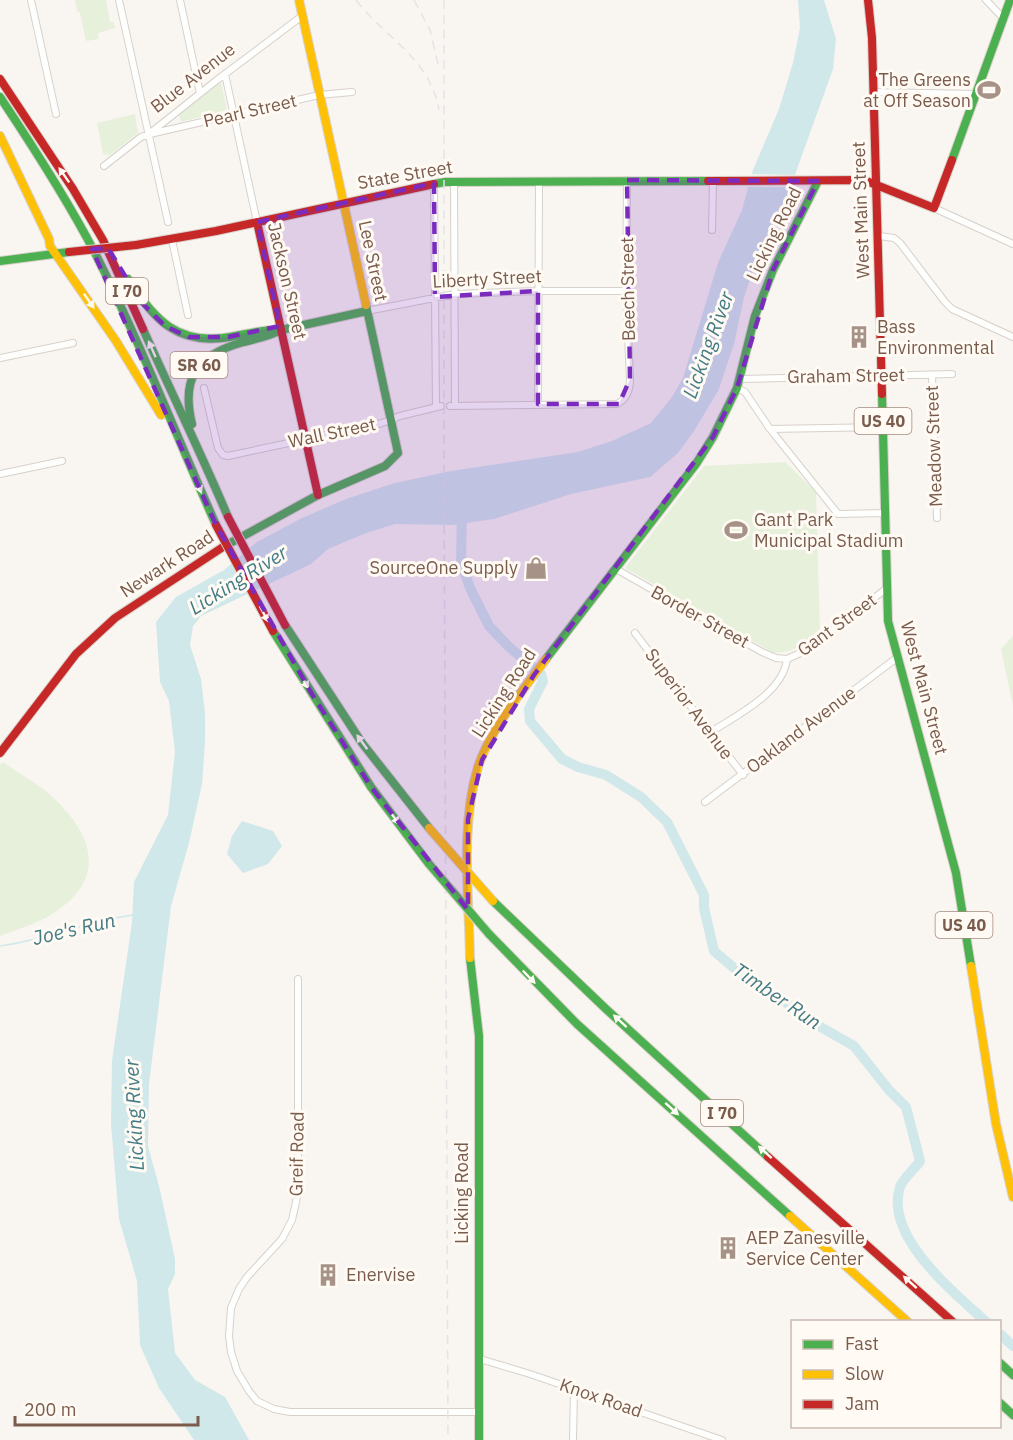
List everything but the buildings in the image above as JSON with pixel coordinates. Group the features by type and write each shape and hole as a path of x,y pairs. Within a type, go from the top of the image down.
{"main road":[{"name":"Lee Street","path":"298,0 391,419 398,453 395,458"},
{"name":"West Main Street","path":"868,0 878,184 888,621 956,873 996,1124 1013,1197"},
{"path":"934,208 1010,0"},
{"name":"I 70","path":"0,79 73,189 103,240 187,427 200,450 228,517 285,626 362,743 429,828 493,901 545,952 952,1320"},
{"name":"I 70","path":"0,97 63,195 107,278 216,525 273,632 360,769 429,864 489,934 577,1024 906,1320"},
{"path":"0,136 49,239 50,246 145,386 188,461"},
{"name":"State Street","path":"0,261 172,240 343,202 454,181 864,180 934,208"},
{"name":"Licking Road","path":"478,1440 479,1036 468,939 468,819 479,765 495,732 534,675 696,464 713,437 737,388 755,316 773,270 792,234 814,181"},
{"name":"Jackson Street","path":"257,222 318,495"},
{"path":"103,240 141,302 165,326 176,332 189,337 214,339 268,329 281,330"},
{"name":"Liberty Street","path":"281,330 367,311"},
{"name":"SR 60","path":"200,450 188,412 186,393 194,371 210,355 223,348 270,336 281,330"},
{"name":"Newark Road","path":"0,753 17,734 76,654 100,629 206,557 318,495 385,466 395,458"},
{"path":"1001,1365 1013,1375"},
{"path":"1001,1405 1013,1415"}],"street":[{"path":"31,0 56,114"},
{"path":"119,0 168,222"},
{"path":"180,0 200,93"},
{"path":"986,0 1003,18"},
{"name":"Blue Avenue","path":"104,166 302,16"},
{"name":"Jackson Street","path":"225,74 257,222"},
{"name":"Pearl Street","path":"148,134 319,95 352,92"},
{"path":"874,93 976,94"},
{"name":"Beech Street","path":"538,404 617,404 626,397 630,388 626,291 627,180"},
{"path":"454,181 453,406 538,404 539,182"},
{"path":"712,230 713,181"},
{"path":"434,183 435,297"},
{"path":"934,208 1013,244"},
{"path":"879,236 894,238 900,243 952,309 1013,337"},
{"path":"172,240 188,315"},
{"name":"Liberty Street","path":"367,311 455,294 626,291"},
{"name":"Wall Street","path":"204,388 218,448 223,455 228,456 382,423 438,407 435,297"},
{"path":"0,358 73,343"},
{"name":"Graham Street","path":"740,379 952,374"},
{"name":"Meadow Street","path":"932,375 937,518"},
{"path":"737,388 745,392 770,429 838,514 885,513"},
{"path":"770,429 883,427"},
{"path":"0,474 62,461"},
{"name":"Border Street","path":"616,569 762,652 787,659"},
{"name":"Gant Street","path":"711,732 771,691 783,676 787,659 807,650 887,588"},
{"name":"Superior Avenue","path":"635,633 743,775"},
{"name":"Oakland Avenue","path":"705,802 898,657"},
{"name":"Greif Road","path":"298,979 298,1193 292,1220 282,1239 247,1277 231,1308 229,1336 237,1371 257,1401 274,1409 314,1413 478,1412"},
{"name":"Knox Road","path":"480,1359 574,1388 700,1436 722,1440"},
{"path":"573,1440 574,1388"}],"highlighted area":[{"path":"627,180 818,181 773,270 737,388 713,437 534,675 482,760 468,819 468,910 371,787 310,691 216,525 92,249 108,248 141,302 165,326 189,337 228,337 280,326 257,222 434,183 435,297 538,291 538,404 619,404 630,379"}],"green space":[{"path":"75,0 106,0 110,22 114,22 115,28 98,33 99,39 86,41"},
{"path":"221,82 227,110 181,122 179,115"},
{"path":"135,114 138,133 110,155 103,154 97,123"},
{"name":"Gant Park Municipal Stadium","path":"785,462 816,492 820,632 803,644 786,652 772,652 625,568 704,466"},
{"path":"1013,636 1013,706 1001,649"},
{"path":"3,762 43,789 64,809 77,825 85,841 89,858 87,873 80,889 67,903 42,920 0,936 0,765"}],"water":[{"name":"Licking River","path":"798,0 824,0 836,39 833,69 788,194 760,250 744,297 734,344 718,391 678,453 650,477 571,494 494,519 452,525 395,524 366,533 328,549 311,564 201,616 193,626 190,645 201,679 205,713 202,784 189,843 171,906 149,1084 148,1146 175,1259 175,1274 168,1289 175,1353 195,1380 225,1397 249,1440 194,1440 159,1388 140,1345 137,1281 119,1219 111,1124 112,1061 132,922 134,882 168,815 175,752 169,701 160,682 156,622 176,597 224,570 257,542 302,518 346,499 395,483 451,471 578,452 612,441 651,423 672,397 683,378 718,263 742,210 753,170 779,109 793,63 800,28"},
{"path":"242,821 273,831 282,846 268,864 243,873 227,854 232,836"}],"pier":[{"path":"749,174 798,175 794,187 745,187"}],"waterway":[{"name":"Timber Run","path":"462,510 461,562 470,588 489,626 508,646 541,674 543,681 529,709 530,721 562,759 578,767 606,775 641,797 667,822 704,895 704,908 714,951 754,985 778,997 819,1026 854,1046 889,1090 906,1107 920,1161 900,1187 898,1206 902,1225 925,1262 984,1320"},
{"name":"Joe's Run","path":"0,946 133,915"},
{"name":"Timber Run","path":"1001,1335 1013,1346"}],"railway":[{"path":"356,0 417,63 434,92 439,110"},
{"path":"414,0 430,30 438,64"},
{"path":"444,0 448,1440"}],"traffic: fast":[{"path":"952,160 1010,0"},
{"path":"0,97 50,174 95,253 143,354 216,525"},
{"path":"434,184 445,182 708,181"},
{"path":"546,659 696,464 713,437 737,388 755,316 773,270 818,181"},
{"path":"0,261 69,252"},
{"path":"128,279 158,318 169,327 196,338 212,339 281,330"},
{"path":"223,547 318,495 385,466 398,453 366,305"},
{"path":"281,330 367,311"},
{"path":"143,329 228,517"},
{"path":"192,424 189,408 191,382 203,362 225,348 281,330"},
{"path":"882,394 888,621 956,873 971,966"},
{"path":"285,625 362,743 429,828"},
{"path":"273,631 371,787 429,864"},
{"path":"429,864 489,934"},
{"path":"493,901 606,1009 768,1157"},
{"path":"489,934 577,1024 790,1216"},
{"path":"470,958 479,1036 479,1440"},
{"path":"1001,1364 1013,1375"},
{"path":"1001,1404 1013,1415"}],"traffic: slow":[{"path":"299,0 366,305"},
{"path":"0,136 49,239 50,246 116,341 161,415"},
{"path":"470,958 467,837 472,790 478,767 490,739 546,659"},
{"path":"429,828 493,901"},
{"path":"971,966 996,1124 1013,1197"},
{"path":"790,1216 906,1320"}],"traffic: jam":[{"path":"868,0 872,38 882,394"},
{"path":"0,79 73,189 103,240 143,329"},
{"path":"708,181 864,180 934,208 952,160"},
{"path":"136,245 216,231 434,184"},
{"path":"257,222 318,495"},
{"path":"69,252 136,245"},
{"path":"228,517 285,625"},
{"path":"216,525 273,631"},
{"path":"0,753 76,654 115,618 223,547"},
{"path":"768,1157 951,1320"}],"place":[{"name":"The Greens at Off Season","path":"989,90"},
{"name":"Bass Environmental","path":"859,337"},
{"name":"Gant Park Municipal Stadium","path":"736,530"},
{"name":"SourceOne Supply","path":"536,568"},
{"name":"AEP Zanesville Service Center","path":"728,1248"},
{"name":"Enervise","path":"328,1275"}]}
